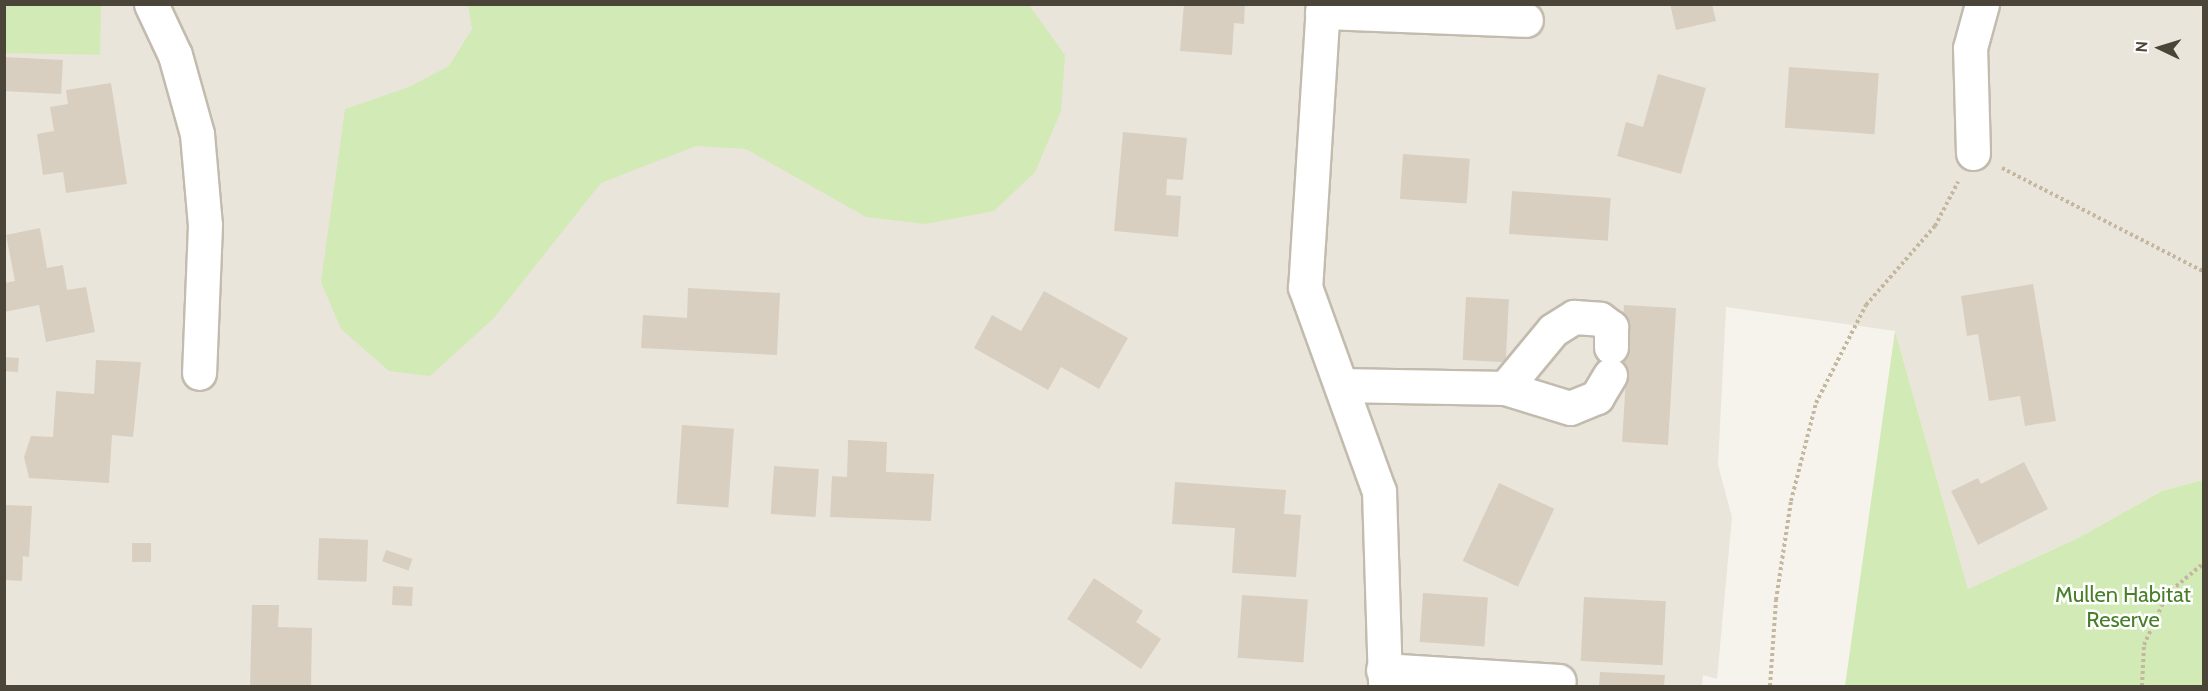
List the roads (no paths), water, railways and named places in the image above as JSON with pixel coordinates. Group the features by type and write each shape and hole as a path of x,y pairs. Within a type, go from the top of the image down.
{"street":[{"path":"151,4 175,56 197,134 205,225 199,373"},
{"path":"1973,153 1970,48 1982,4"},
{"path":"1526,20 1323,8 1305,287 1379,491 1384,679 1559,681"},
{"path":"1341,385 1505,388 1570,408 1597,397 1610,361 1611,327 1600,319 1574,317 1552,330 1505,388"}],"park label":[{"name":"Mullen Habitat Reserve","path":"2123,606"}]}
